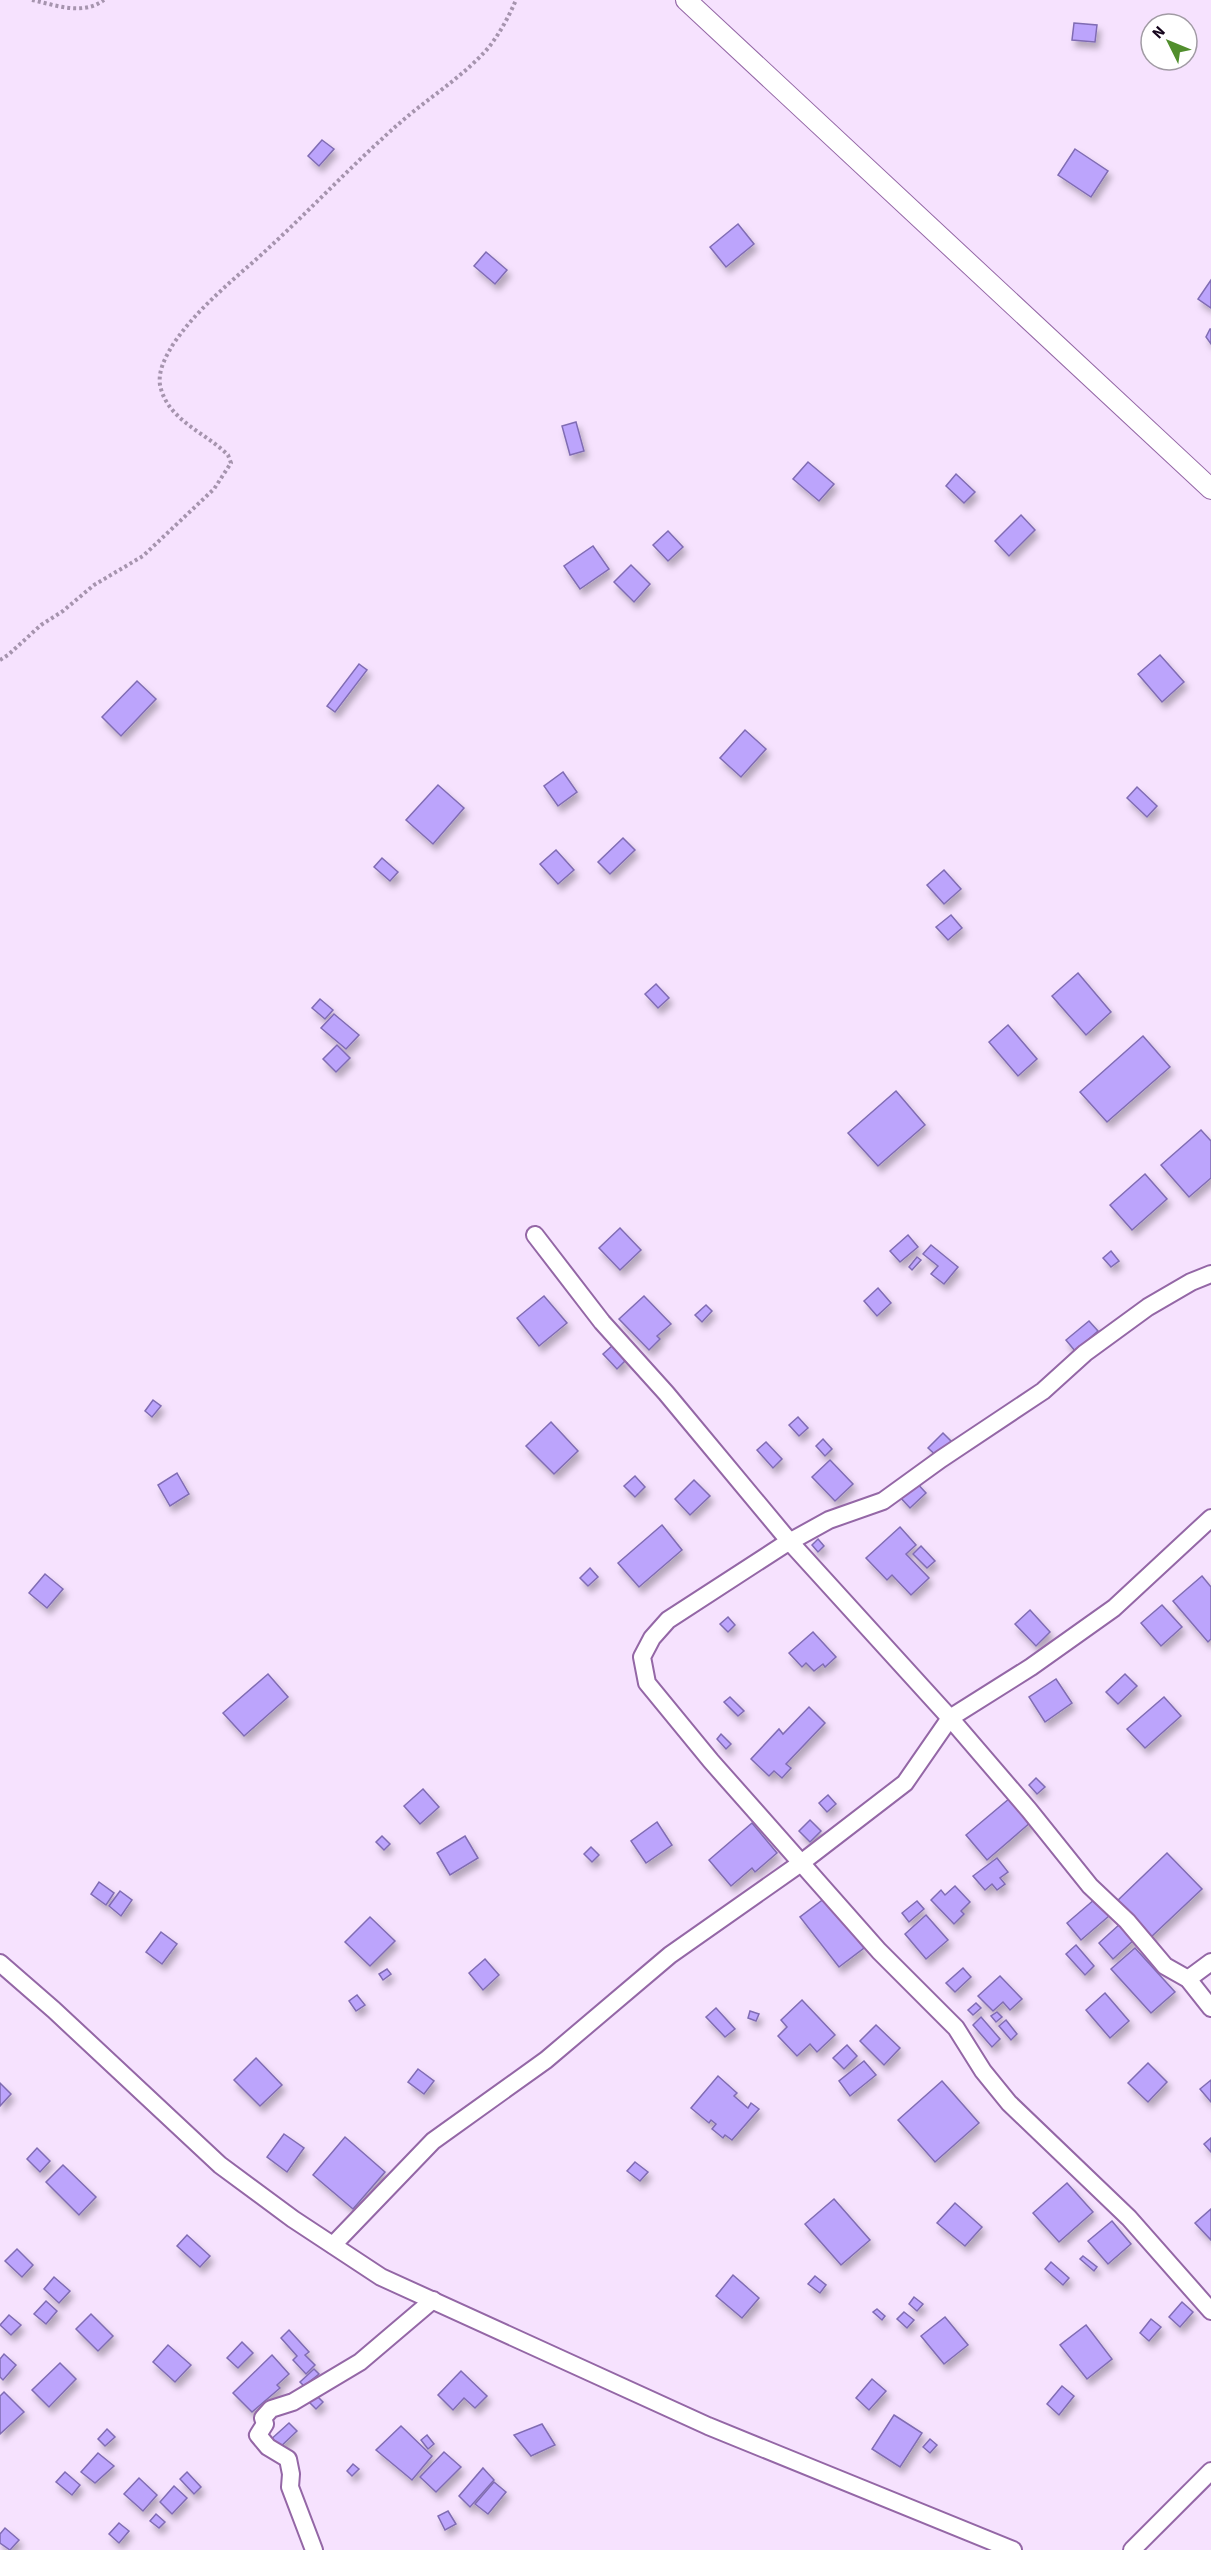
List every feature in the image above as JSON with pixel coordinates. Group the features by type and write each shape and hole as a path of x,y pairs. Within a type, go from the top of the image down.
{"street":[{"path":"686,0 1211,489"},
{"path":"535,1234 602,1322 666,1393 790,1542 950,1718 1090,1886 1127,1921 1165,1966 1188,1979 1211,2008"},
{"path":"1211,1274 1181,1287 1148,1307 1085,1353 1043,1391 941,1458 883,1501 829,1520 790,1542 668,1620 652,1638 642,1657 647,1683 660,1700 879,1951 956,2028 983,2071 1009,2103 1129,2218 1211,2311"},
{"path":"333,2245 434,2141 546,2060 670,1955 801,1863 905,1783 950,1718 1032,1667 1114,1608 1211,1518"},
{"path":"1188,1979 1211,1962"},
{"path":"0,1963 63,2018 220,2165 293,2219 381,2277 708,2426 1013,2550"},
{"path":"314,2550 290,2487 291,2474 288,2459 268,2447 258,2435 265,2424 263,2418 271,2409 293,2402 360,2362 433,2300"},
{"path":"1132,2550 1211,2471"}],"path":[{"path":"32,0 75,9 98,4 104,0"},
{"path":"0,660 8,656 41,625 63,611 94,585 143,556 222,480 231,463 228,455 173,411 160,387 159,376 172,345 235,277 273,244 376,143 462,73 489,47 509,16 516,0"}],"building":[{"path":"1074,23 1097,25 1095,42 1072,40"},
{"path":"322,140 334,149 319,166 308,156"},
{"path":"1075,149 1108,171 1091,197 1058,175"},
{"path":"738,224 754,244 726,267 710,247"},
{"path":"486,252 507,270 495,284 474,266"},
{"path":"1211,280 1211,308 1198,299"},
{"path":"1211,329 1211,344 1206,337"},
{"path":"576,422 584,451 570,455 562,426"},
{"path":"808,462 834,484 819,501 793,479"},
{"path":"956,474 975,492 964,503 946,486"},
{"path":"1021,515 1035,530 1009,556 995,541"},
{"path":"668,531 683,547 668,561 653,545"},
{"path":"593,546 609,569 580,589 564,566"},
{"path":"631,565 650,584 634,602 614,582"},
{"path":"1160,655 1184,682 1162,702 1138,674"},
{"path":"359,664 367,670 335,712 327,706"},
{"path":"137,681 156,699 121,736 102,717"},
{"path":"745,730 766,749 741,777 720,758"},
{"path":"563,772 577,792 558,806 544,786"},
{"path":"438,785 464,808 433,844 406,820"},
{"path":"1137,787 1157,806 1147,817 1127,798"},
{"path":"623,838 635,850 610,874 598,862"},
{"path":"556,850 574,870 558,884 540,864"},
{"path":"382,858 398,872 390,881 374,867"},
{"path":"944,870 961,889 944,904 927,885"},
{"path":"951,915 962,928 948,940 936,927"},
{"path":"1078,973 1111,1012 1086,1035 1052,996"},
{"path":"656,984 669,998 658,1008 645,994"},
{"path":"320,999 333,1010 325,1019 312,1008"},
{"path":"334,1014 359,1035 346,1049 321,1028"},
{"path":"1008,1025 1037,1059 1018,1076 989,1042"},
{"path":"1143,1036 1170,1067 1107,1122 1080,1092"},
{"path":"337,1045 350,1058 336,1072 323,1059"},
{"path":"896,1091 925,1125 878,1166 848,1133"},
{"path":"1201,1130 1211,1141 1211,1178 1189,1197 1161,1165"},
{"path":"1145,1174 1167,1199 1132,1230 1110,1205"},
{"path":"620,1228 641,1250 620,1270 599,1248"},
{"path":"908,1235 918,1247 900,1262 890,1251"},
{"path":"931,1245 958,1267 944,1284 931,1274 938,1266 923,1254"},
{"path":"1111,1251 1119,1261 1111,1267 1103,1258"},
{"path":"917,1257 921,1260 912,1270 909,1267"},
{"path":"878,1288 891,1303 877,1316 864,1301"},
{"path":"544,1296 567,1323 539,1346 517,1318"},
{"path":"644,1296 671,1324 657,1336 660,1339 649,1350 619,1319"},
{"path":"706,1305 712,1311 702,1322 695,1315"},
{"path":"1089,1321 1098,1331 1075,1351 1066,1340"},
{"path":"612,1346 626,1360 617,1369 603,1354"},
{"path":"153,1400 161,1406 152,1417 145,1411"},
{"path":"798,1417 808,1428 799,1436 789,1425"},
{"path":"551,1422 578,1451 554,1474 526,1446"},
{"path":"943,1433 955,1445 940,1459 928,1448"},
{"path":"823,1439 832,1449 825,1456 816,1446"},
{"path":"766,1442 782,1459 773,1468 757,1450"},
{"path":"830,1460 853,1484 835,1501 812,1477"},
{"path":"177,1473 189,1494 170,1506 158,1485"},
{"path":"635,1476 645,1487 635,1497 624,1486"},
{"path":"694,1480 710,1496 690,1515 675,1499"},
{"path":"914,1480 926,1493 910,1508 898,1495"},
{"path":"662,1525 682,1550 639,1587 618,1563"},
{"path":"900,1527 916,1545 906,1554 929,1578 911,1595 892,1575 887,1580 866,1558"},
{"path":"818,1539 824,1546 818,1552 812,1545"},
{"path":"921,1546 935,1561 927,1568 913,1554"},
{"path":"590,1568 598,1577 588,1586 580,1578"},
{"path":"45,1574 63,1589 47,1608 29,1593"},
{"path":"1202,1576 1211,1587 1211,1639 1208,1642 1173,1601"},
{"path":"1162,1605 1182,1627 1161,1646 1141,1623"},
{"path":"1030,1610 1050,1632 1036,1646 1015,1624"},
{"path":"728,1617 735,1625 728,1632 720,1624"},
{"path":"813,1632 836,1657 825,1667 823,1664 814,1671 806,1663 802,1667 789,1653"},
{"path":"268,1674 288,1697 244,1736 223,1713"},
{"path":"1125,1674 1137,1686 1118,1704 1106,1692"},
{"path":"1056,1679 1072,1703 1045,1722 1029,1697"},
{"path":"730,1697 744,1711 738,1716 724,1702"},
{"path":"1164,1697 1181,1716 1145,1748 1127,1729"},
{"path":"809,1707 825,1723 786,1764 791,1768 782,1778 774,1771 769,1776 751,1759 779,1729 783,1734"},
{"path":"721,1734 731,1744 726,1749 717,1739"},
{"path":"1036,1778 1045,1787 1037,1794 1029,1785"},
{"path":"423,1789 439,1807 420,1824 404,1806"},
{"path":"828,1795 836,1804 827,1812 819,1803"},
{"path":"1010,1798 1031,1822 987,1860 966,1835"},
{"path":"810,1820 821,1831 810,1842 799,1831"},
{"path":"657,1822 672,1845 646,1863 631,1841"},
{"path":"752,1823 777,1853 755,1872 752,1868 731,1886 709,1860"},
{"path":"382,1836 390,1844 384,1850 376,1842"},
{"path":"465,1836 478,1858 450,1875 437,1853"},
{"path":"591,1847 599,1855 592,1862 584,1854"},
{"path":"1167,1853 1202,1889 1150,1938 1116,1902"},
{"path":"997,1858 1008,1872 1000,1878 1005,1884 997,1890 992,1884 985,1890 973,1876"},
{"path":"99,1882 114,1893 106,1905 91,1894"},
{"path":"955,1886 970,1902 961,1911 964,1914 954,1924 931,1900 941,1890 945,1895"},
{"path":"120,1891 132,1900 121,1916 109,1906"},
{"path":"825,1898 864,1948 839,1967 800,1917"},
{"path":"1095,1899 1109,1916 1081,1940 1067,1923"},
{"path":"917,1901 924,1909 909,1922 902,1913"},
{"path":"926,1915 948,1940 926,1959 905,1934"},
{"path":"370,1917 395,1941 370,1966 345,1942"},
{"path":"1121,1923 1135,1939 1113,1959 1099,1943"},
{"path":"161,1932 177,1944 162,1964 146,1952"},
{"path":"1076,1945 1094,1966 1085,1975 1066,1954"},
{"path":"1135,1948 1175,1992 1151,2013 1111,1969"},
{"path":"485,1959 499,1975 483,1990 469,1973"},
{"path":"963,1968 971,1977 955,1992 946,1983"},
{"path":"387,1969 391,1974 383,1980 379,1974"},
{"path":"1000,1976 1022,1999 1010,2010 1003,2002 993,2011 978,1996"},
{"path":"1105,1993 1129,2021 1110,2038 1086,2010"},
{"path":"357,1995 365,2005 356,2011 349,2001"},
{"path":"802,2000 835,2035 817,2052 810,2044 797,2056 778,2036 787,2027 781,2020"},
{"path":"976,2003 981,2008 973,2015 968,2010"},
{"path":"716,2008 735,2029 725,2037 706,2017"},
{"path":"750,2011 759,2014 756,2021 748,2018"},
{"path":"997,2012 1002,2017 996,2022 991,2016"},
{"path":"981,2017 1000,2039 992,2047 973,2025"},
{"path":"1006,2020 1017,2034 1011,2040 999,2026"},
{"path":"876,2025 900,2048 884,2065 860,2041"},
{"path":"847,2045 857,2056 844,2069 833,2058"},
{"path":"256,2058 282,2085 260,2106 234,2080"},
{"path":"864,2061 876,2075 850,2096 839,2081"},
{"path":"1148,2063 1167,2082 1148,2102 1128,2083"},
{"path":"418,2069 434,2081 424,2094 408,2082"},
{"path":"718,2076 737,2093 734,2096 748,2108 751,2103 759,2109 732,2140 725,2135 723,2138 712,2129 716,2124 711,2120 709,2123 691,2108"},
{"path":"1211,2080 1211,2102 1200,2089"},
{"path":"942,2081 979,2123 935,2162 898,2120"},
{"path":"0,2083 11,2094 0,2106"},
{"path":"284,2134 304,2148 287,2172 267,2157"},
{"path":"345,2137 385,2172 353,2209 313,2175"},
{"path":"1211,2138 1211,2152 1204,2144"},
{"path":"37,2148 50,2161 40,2172 27,2159"},
{"path":"635,2162 648,2172 640,2181 627,2171"},
{"path":"63,2165 96,2197 79,2215 46,2182"},
{"path":"1067,2183 1093,2212 1059,2242 1033,2213"},
{"path":"834,2199 870,2240 841,2265 805,2224"},
{"path":"955,2203 982,2227 965,2246 937,2223"},
{"path":"1211,2209 1211,2240 1195,2223"},
{"path":"1112,2221 1131,2244 1108,2264 1088,2241"},
{"path":"187,2235 210,2256 200,2267 177,2246"},
{"path":"17,2249 33,2265 22,2277 5,2261"},
{"path":"1083,2256 1097,2267 1094,2271 1080,2259"},
{"path":"1051,2262 1069,2278 1063,2285 1045,2269"},
{"path":"733,2275 759,2298 742,2318 716,2296"},
{"path":"815,2276 826,2285 820,2293 808,2284"},
{"path":"54,2277 70,2291 59,2303 44,2289"},
{"path":"914,2297 923,2304 917,2311 909,2304"},
{"path":"46,2301 57,2311 46,2324 34,2314"},
{"path":"1182,2302 1193,2312 1180,2327 1169,2317"},
{"path":"877,2309 885,2316 882,2320 873,2312"},
{"path":"904,2312 914,2320 907,2328 897,2319"},
{"path":"91,2314 113,2336 98,2351 76,2329"},
{"path":"9,2315 21,2325 11,2335 0,2325"},
{"path":"945,2317 968,2345 944,2364 921,2336"},
{"path":"1151,2319 1161,2327 1149,2341 1140,2333"},
{"path":"1086,2325 1112,2359 1087,2379 1060,2345"},
{"path":"289,2330 309,2352 305,2355 315,2365 306,2374 293,2360 297,2356 281,2338"},
{"path":"242,2342 253,2353 238,2368 227,2358"},
{"path":"168,2345 191,2365 175,2382 153,2362"},
{"path":"4,2354 16,2365 3,2380 0,2377 0,2359"},
{"path":"272,2355 289,2374 277,2385 280,2388 252,2412 233,2393"},
{"path":"60,2363 76,2379 49,2407 32,2390"},
{"path":"314,2369 319,2374 304,2386 300,2382"},
{"path":"461,2371 487,2396 475,2408 464,2398 453,2410 438,2395"},
{"path":"872,2379 886,2391 869,2410 856,2398"},
{"path":"1062,2386 1074,2396 1059,2415 1047,2404"},
{"path":"4,2392 24,2412 0,2434 0,2396"},
{"path":"316,2395 323,2402 316,2409 309,2402"},
{"path":"894,2415 922,2433 900,2467 872,2449"},
{"path":"289,2423 297,2431 276,2451 268,2442"},
{"path":"542,2424 555,2445 531,2456 514,2435"},
{"path":"401,2426 432,2456 412,2480 376,2450"},
{"path":"107,2429 115,2437 105,2446 98,2439"},
{"path":"427,2435 434,2444 428,2449 421,2440"},
{"path":"930,2439 937,2445 930,2453 923,2447"},
{"path":"444,2452 461,2467 436,2492 420,2477"},
{"path":"98,2453 114,2466 95,2483 81,2472"},
{"path":"353,2464 359,2469 352,2476 347,2471"},
{"path":"483,2468 494,2480 470,2507 459,2496"},
{"path":"65,2472 80,2485 72,2495 56,2482"},
{"path":"187,2472 201,2487 194,2494 180,2479"},
{"path":"139,2478 157,2495 143,2511 124,2494"},
{"path":"494,2482 506,2492 488,2514 475,2504"},
{"path":"174,2486 187,2498 172,2514 160,2502"},
{"path":"448,2511 456,2524 445,2530 438,2516"},
{"path":"156,2514 165,2522 159,2528 150,2521"},
{"path":"119,2523 129,2531 119,2543 109,2534"},
{"path":"5,2528 19,2540 10,2550 0,2543 0,2534"}]}
